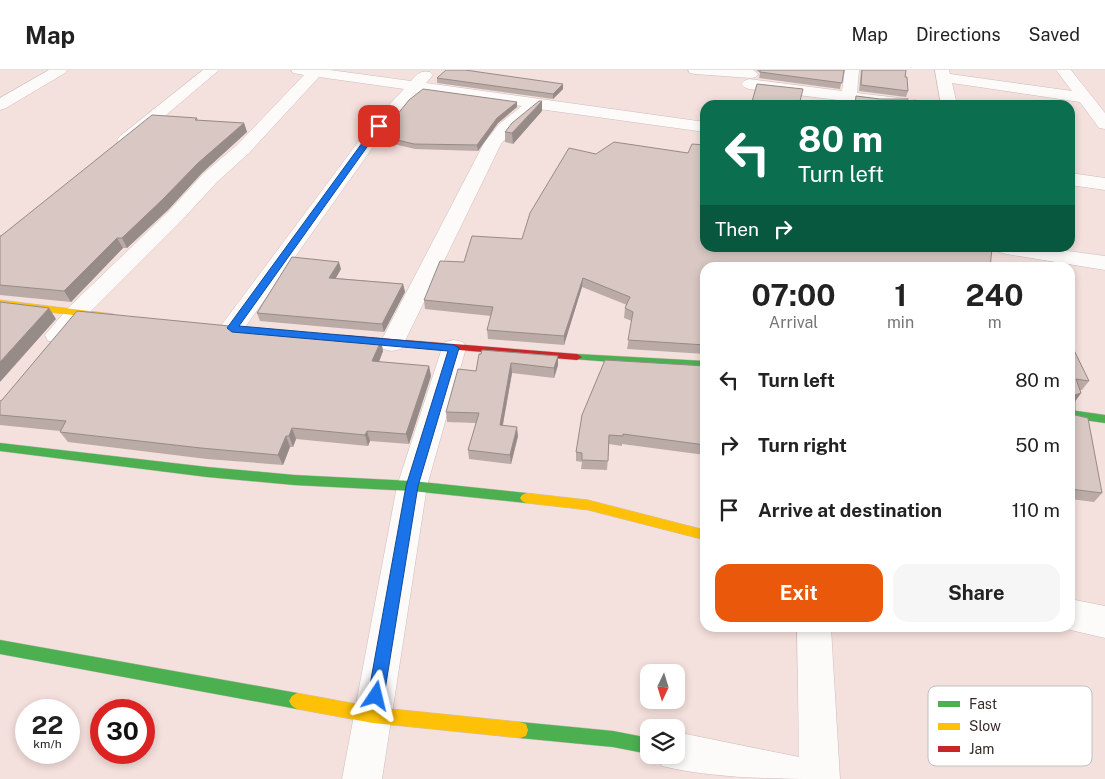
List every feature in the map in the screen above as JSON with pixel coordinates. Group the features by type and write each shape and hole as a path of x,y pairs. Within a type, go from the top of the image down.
{"street":[{"path":"0,104 60,70"},
{"path":"114,150 212,70"},
{"path":"232,328 379,126 430,70"},
{"path":"695,70 749,82 879,100"},
{"path":"849,96 852,70"},
{"path":"1063,70 1105,124"},
{"path":"44,350 76,313 176,215 210,178 243,149 316,72 700,126"},
{"path":"948,100 942,73 1085,98"},
{"path":"392,343 493,143 505,128 535,104"},
{"path":"1075,180 1105,184"},
{"path":"1032,252 1105,263"},
{"path":"0,303 126,318"},
{"path":"336,338 700,365"},
{"path":"362,779 412,486 454,348"},
{"path":"1075,415 1105,419"},
{"path":"0,447 294,480 412,486 588,505 700,533"},
{"path":"1075,616 1105,622"},
{"path":"814,632 820,779"},
{"path":"0,647 373,715 613,739 640,744"},
{"path":"685,754 809,779"}],"building":[{"path":"446,70 465,70 563,84 553,94 437,78"},
{"path":"760,70 844,70 842,83 760,72"},
{"path":"862,70 906,70 905,77 907,77 908,91 861,85"},
{"path":"757,84 803,89 800,100 752,100"},
{"path":"423,89 517,102 497,118 477,145 414,144 380,136 409,100"},
{"path":"856,96 880,99 908,99 908,100 856,100"},
{"path":"539,101 542,101 512,133 505,132 512,123"},
{"path":"152,115 244,123 198,163 122,238 117,238 64,291 0,285 0,236"},
{"path":"614,142 688,153 692,144 700,145 700,252 992,252 991,262 700,262 700,345 628,340 633,312 625,308 630,297 583,278 564,336 487,330 493,307 424,300 440,261 464,262 472,236 522,239 530,213 569,148 596,154"},
{"path":"292,257 339,262 329,278 403,284 382,324 257,313"},
{"path":"0,302 49,308 0,362"},
{"path":"77,311 381,341 372,361 429,366 406,434 367,431 365,435 292,428 289,436 286,436 278,455 60,432 66,421 0,415 0,401"},
{"path":"482,350 558,356 554,368 511,363 500,425 517,427 510,455 468,450 479,413 446,412 458,369 476,371 479,354 481,354"},
{"path":"1075,352 1089,381 1076,379 1081,393 1075,395"},
{"path":"605,360 700,366 700,444 623,434 623,436 609,435 608,461 582,460 582,453 576,452 582,415"},
{"path":"1075,415 1088,418 1102,493 1075,490"}],"traffic: fast":[{"path":"577,357 700,365"},
{"path":"1075,415 1105,419"},
{"path":"0,447 207,472 294,480 412,486 526,498"},
{"path":"0,647 297,701"},
{"path":"520,730 613,739 640,744"}],"traffic: slow":[{"path":"0,303 113,317"},
{"path":"526,498 588,505 700,534"},
{"path":"297,701 373,715 520,730"}],"traffic: jam":[{"path":"343,338 577,357"}],"route":[{"path":"376,696 412,486 454,348 232,328 379,126"}]}
